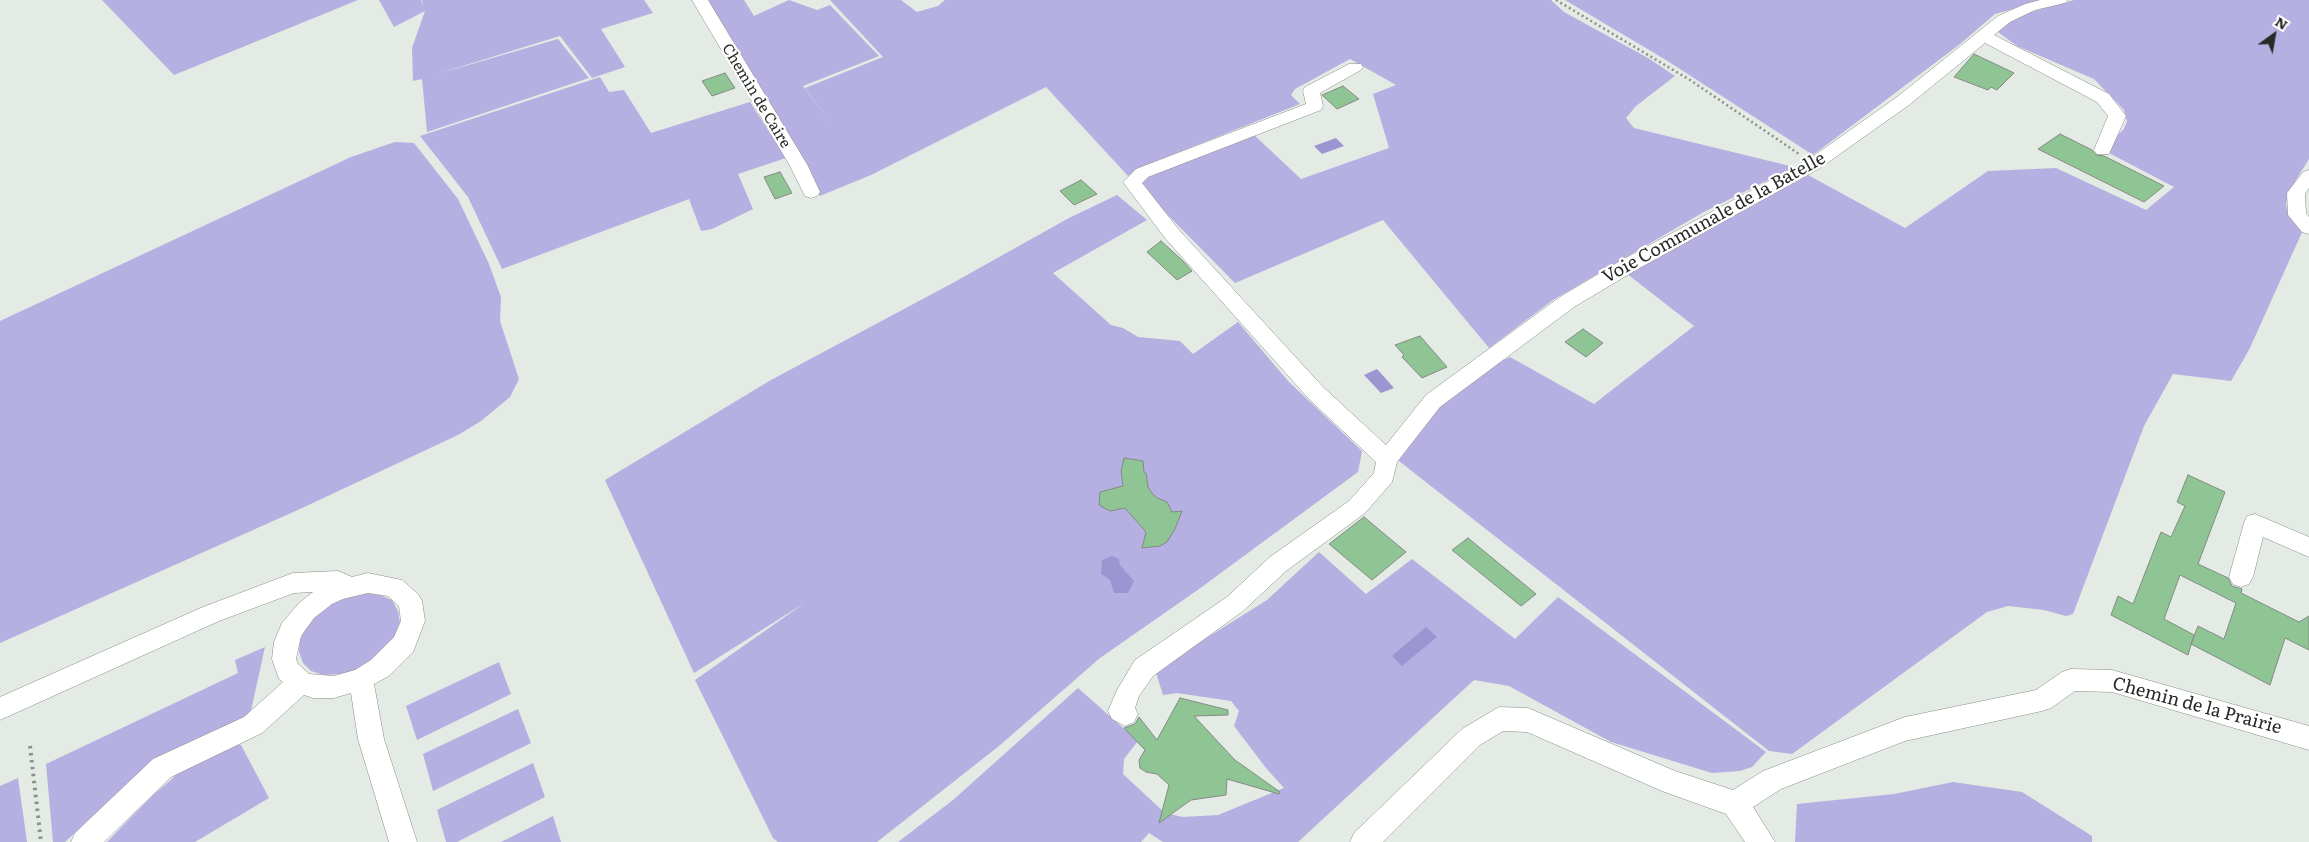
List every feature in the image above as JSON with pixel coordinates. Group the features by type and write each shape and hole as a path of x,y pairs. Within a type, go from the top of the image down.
{"street":[{"name":"Chemin de Caire","path":"700,0 799,166 811,192"},
{"name":"Voie Communale de la Batelle","path":"1386,459 1433,401 1567,302 1669,243 1814,164 1903,101 2004,19 2030,7 2060,0"},
{"path":"1984,36 2103,98 2118,116 2103,150"},
{"path":"1125,714 1121,711 1129,690 1144,668 1235,604 1278,564 1357,508 1384,476 1386,459 1316,393 1172,234 1132,182 1142,173 1314,106 1311,91 1355,67"},
{"path":"2309,176 2296,193 2297,215 2309,228"},
{"path":"2241,577 2255,524 2309,547"},
{"path":"0,709 211,614 293,583 338,581 350,587"},
{"path":"368,583 394,587 410,602 413,621 404,644 380,668 360,679 334,687 313,687 300,682 288,671 284,659 286,642 291,630 306,611 324,597 350,587 368,583"},
{"path":"360,679 371,739 403,842"},
{"name":"Chemin de la Prairie","path":"1735,804 1772,780 1905,729 2042,700 2071,680 2112,681 2309,738"},
{"path":"85,842 143,784 162,768 253,725 300,682"},
{"path":"1364,842 1471,737 1499,719 1528,720 1671,782 1735,804 1761,842"}],"path":[{"path":"1556,0 1690,80 1814,164"},
{"path":"30,746 41,842"}],"shaded area":[{"path":"102,0 358,0 174,75"},
{"path":"379,0 421,0 423,6 422,0 644,0 653,13 601,29 625,67 592,78 560,36 437,74 558,39 589,78 427,132 422,79 413,81 412,48 425,11 394,27"},
{"path":"706,0 744,0 754,16 789,0 817,10 830,5 879,56 803,86 834,127 805,88 883,57 830,0 901,0 917,12 938,6 945,0 1551,0 1564,12 1648,58 1675,76 1636,106 1626,118 1634,128 1794,167 1702,213 1553,300 1489,348 1383,220 1235,283 1159,206 1141,181 1152,172 1253,134 1301,179 1389,148 1373,94 1396,85 1350,59 1295,89 1291,95 1300,104 1139,168 1128,176 1046,87 871,175 820,196 808,171"},
{"path":"1565,0 2045,0 1995,14 1960,44 1813,155 1666,60"},
{"path":"2074,0 2309,0 2309,159 2288,193 2286,205 2289,215 2303,230 2249,350 2231,381 2173,374 2144,426 2073,614 2066,616 2044,610 2008,606 1987,612 1792,754 1769,751 1399,461 1401,449 1437,406 1495,364 1510,357 1594,404 1694,326 1626,273 1771,192 1808,175 1905,228 1988,171 2056,168 2146,210 2174,187 2107,152 2111,141 2124,129 2127,121 2124,110 2094,79 2017,46 1998,32 2020,15"},
{"path":"600,77 609,92 624,90 651,133 750,102 786,158 738,174 753,209 712,229 701,231 689,199 502,269 468,197 420,136"},
{"path":"1336,138 1344,146 1322,154 1314,146"},
{"path":"395,142 414,143 458,199 489,264 501,297 500,321 519,379 510,397 481,421 458,435 300,509 0,643 0,321 351,157"},
{"path":"1117,195 1147,220 1053,273 1111,325 1123,328 1138,337 1180,341 1193,354 1238,322 1288,381 1362,451 1358,472 1199,589 1100,658 999,746 877,842 778,842 773,838 695,680 806,602 694,673 605,480 771,380 949,285 1069,218"},
{"path":"1377,369 1394,388 1381,393 1364,375"},
{"path":"1319,552 1366,594 1412,559 1515,639 1558,597 1766,752 1752,767 1740,771 1712,773 1611,742 1509,686 1474,680 1298,842 1163,842 1149,833 1141,842 898,842 953,800 1078,688 1138,741 1124,759 1123,774 1165,813 1183,817 1218,815 1284,788 1234,726 1239,711 1231,701 1177,693 1163,695 1156,673 1184,652 1267,600"},
{"path":"1112,556 1119,559 1120,565 1134,581 1128,593 1114,593 1110,580 1101,574 1102,560"},
{"path":"365,593 380,595 392,600 398,611 400,623 395,637 371,662 356,670 324,675 311,671 303,663 299,652 300,640 306,627 332,603 349,596"},
{"path":"1426,627 1437,637 1402,666 1392,656"},
{"path":"265,647 250,715 142,770 65,842 53,842 46,764 238,673 235,660"},
{"path":"499,662 511,694 417,740 406,706"},
{"path":"518,709 531,743 433,791 423,754"},
{"path":"231,744 241,745 269,798 195,842 107,842 153,795 172,779 185,763"},
{"path":"533,763 545,797 457,842 446,842 437,810"},
{"path":"18,778 27,842 0,842 0,786"},
{"path":"1953,782 2022,792 2092,836 2092,842 1795,842 1797,804 1894,794"},
{"path":"553,816 561,842 501,842"}],"building":[{"path":"1974,54 2014,73 1997,90 1991,87 1988,90 1954,77"},
{"path":"725,73 735,88 712,96 702,81"},
{"path":"1343,86 1359,99 1337,109 1322,95"},
{"path":"2060,134 2092,150 2096,155 2104,156 2164,186 2144,202 2038,149"},
{"path":"780,172 792,193 775,199 764,177"},
{"path":"1081,180 1097,194 1074,205 1060,191"},
{"path":"1161,241 1192,271 1177,280 1147,252"},
{"path":"1583,329 1603,343 1586,357 1565,342"},
{"path":"1420,336 1447,367 1422,378 1402,357 1404,355 1395,345"},
{"path":"1124,458 1143,461 1148,487 1152,493 1157,498 1167,502 1172,512 1182,511 1175,529 1167,542 1160,546 1142,548 1146,532 1125,508 1110,511 1099,505 1100,492 1123,486 1121,471"},
{"path":"2188,475 2225,492 2198,564 2228,578 2232,586 2242,589 2241,593 2299,622 2309,616 2309,650 2285,638 2270,685 2191,644 2188,655 2111,615 2118,596 2133,604 2161,532 2171,537 2185,506 2177,502","holes":["2180,575 2236,603 2224,639 2198,626 2192,641 2194,635 2164,619"]},
{"path":"1364,517 1406,552 1372,580 1329,544"},
{"path":"1468,538 1536,594 1521,606 1452,550"},
{"path":"1180,698 1228,710 1228,715 1194,716 1235,760 1280,792 1279,794 1227,779 1226,795 1191,800 1159,823 1169,785 1157,774 1146,772 1140,768 1139,760 1145,750 1124,728 1135,724 1139,717 1157,740"}]}
